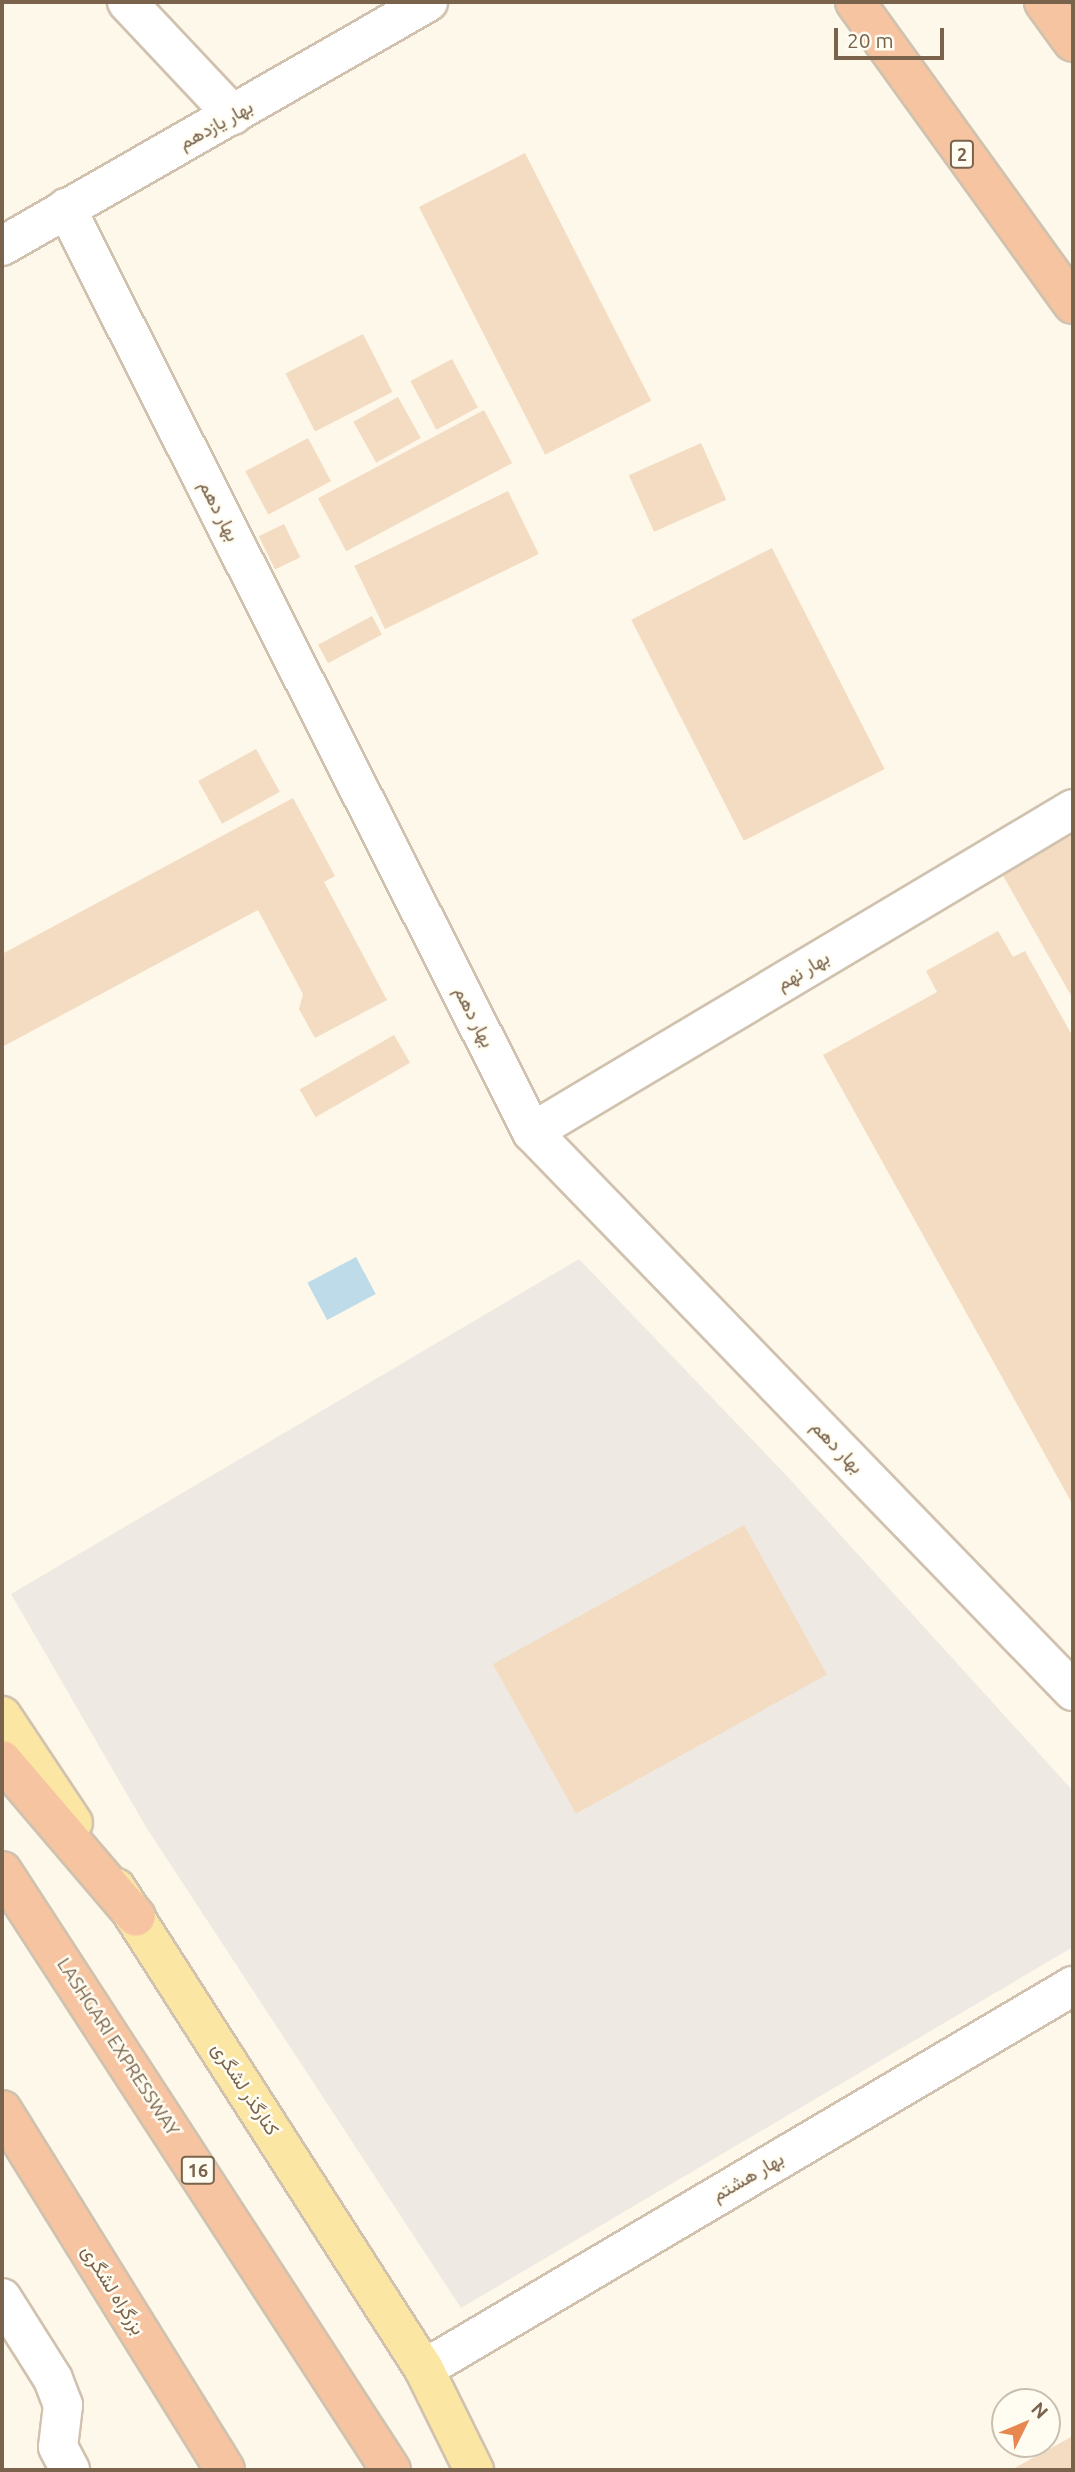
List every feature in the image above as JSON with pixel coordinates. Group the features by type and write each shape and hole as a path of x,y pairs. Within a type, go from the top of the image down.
{"highway":[{"name":"2","path":"855,2 1073,304"},
{"path":"1044,2 1073,42"},
{"path":"2,1760 136,1917"},
{"name":"LASHGARI EXPRESSWAY","path":"2,1871 391,2470"},
{"name":"بزرگراه لشگری","path":"2,2110 225,2470"}],"main road":[{"name":"کنارگذر لشگری","path":"2,1716 136,1917 424,2369 474,2470"}],"street":[{"path":"127,2 233,115"},
{"name":"بهار یازدهم","path":"2,246 428,2"},
{"name":"بهار دهم","path":"66,208 532,1132 1073,1690"},
{"name":"بهار نهم","path":"532,1132 1073,809"},
{"name":"بهار هشتم","path":"424,2369 1073,1986"},
{"path":"2,2298 53,2379 62,2405 58,2447 70,2470"}],"shaded area":[{"path":"579,1259 785,1474 1073,1791 1073,1947 461,2308 146,1827 11,1594"}],"water":[{"path":"356,1257 376,1294 327,1320 307,1283"}],"building":[{"path":"525,153 651,401 545,455 419,207"},
{"path":"363,334 393,392 315,431 285,373"},
{"path":"452,359 478,408 436,430 411,381"},
{"path":"398,397 421,438 376,463 353,422"},
{"path":"484,410 512,463 346,551 318,498"},
{"path":"308,438 331,481 268,515 245,471"},
{"path":"701,443 726,500 654,532 629,475"},
{"path":"508,491 539,554 385,629 354,566"},
{"path":"284,524 300,557 275,570 259,536"},
{"path":"772,548 885,769 744,841 631,620"},
{"path":"372,616 382,635 328,663 318,645"},
{"path":"256,749 280,792 222,824 198,781"},
{"path":"293,798 335,876 324,882 387,1000 315,1038 299,1009 303,994 258,910 2,1047 2,954"},
{"path":"1073,821 1073,999 997,865"},
{"path":"998,931 1013,957 1025,951 1073,1037 1073,1505 823,1055 937,992 926,971"},
{"path":"394,1035 410,1063 316,1117 300,1090"},
{"path":"744,1525 827,1675 576,1814 493,1664"},
{"path":"1073,2436 1073,2470 1011,2470 1033,2458 1061,2458 1061,2443"}]}
